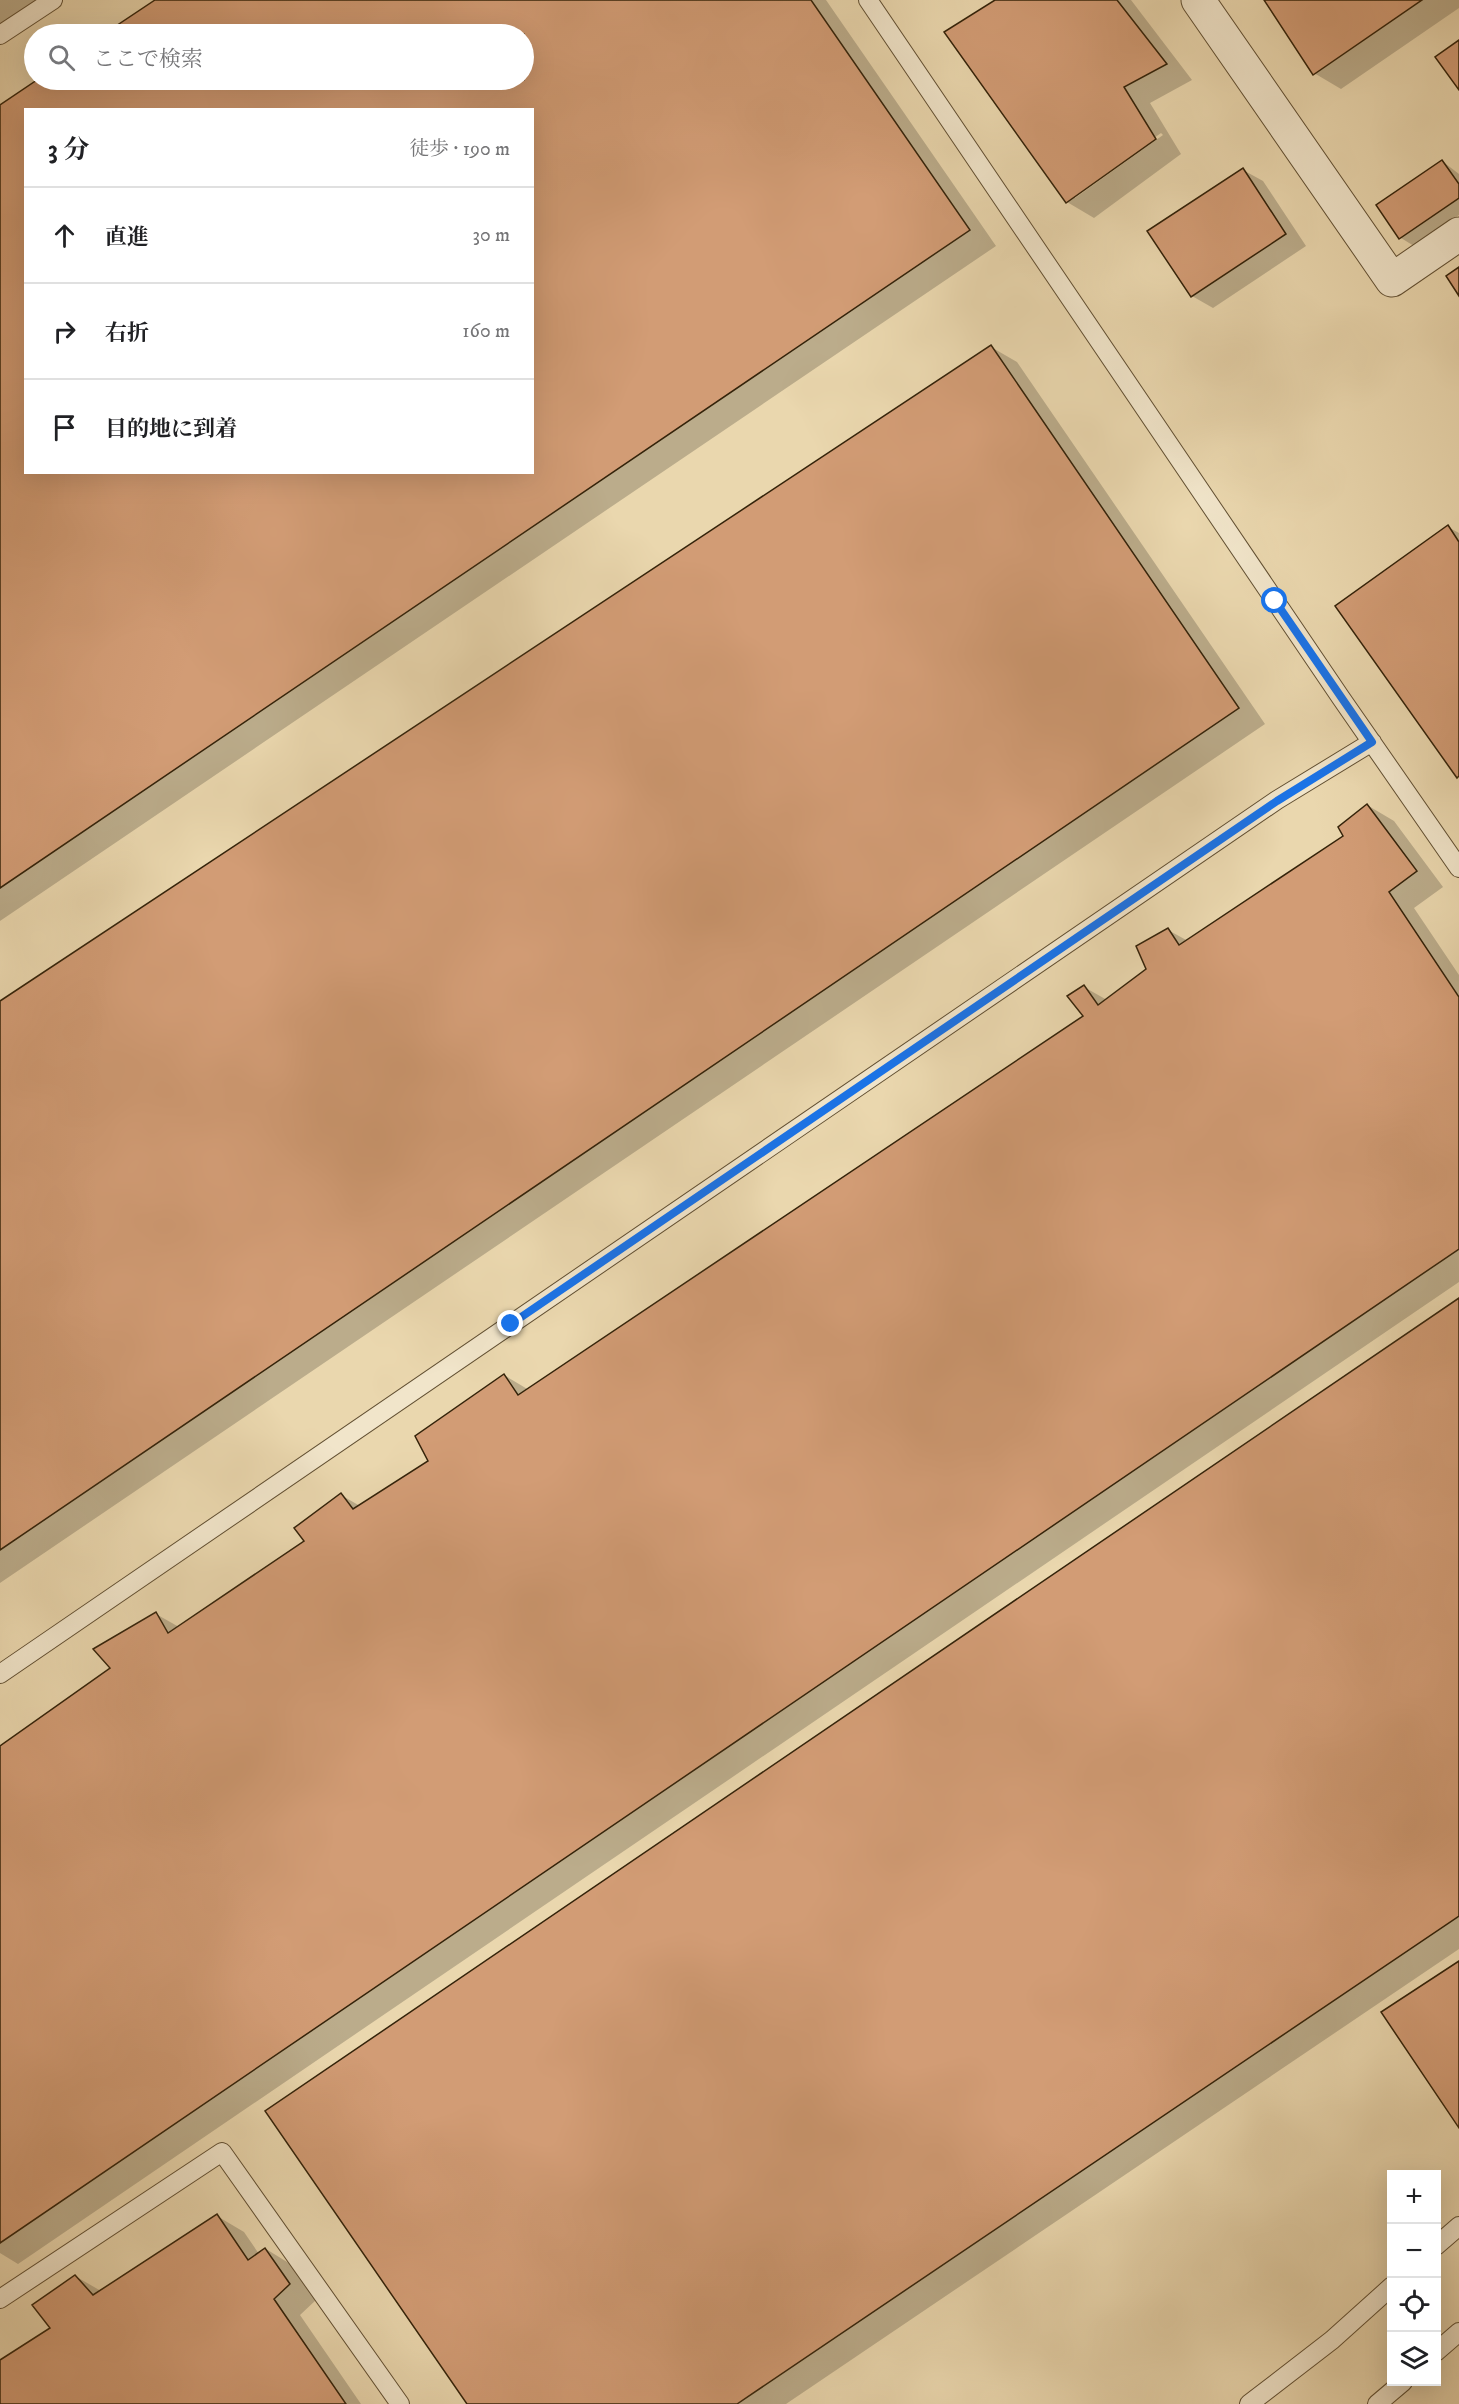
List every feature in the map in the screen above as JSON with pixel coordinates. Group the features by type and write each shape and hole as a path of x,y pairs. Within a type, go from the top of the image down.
{"street":[{"path":"1198,0 1392,280 1459,234"}],"lane":[{"path":"0,35 53,0"},
{"path":"868,0 1459,868"},
{"path":"0,1674 1277,801 1372,742"},
{"path":"0,2299 222,2152 400,2404"},
{"path":"1441,2242 1459,2226"},
{"path":"1249,2404 1332,2340 1387,2290"},
{"path":"1441,2348 1459,2332"},
{"path":"1377,2404 1398,2386"}],"building":[{"path":"155,0 811,0 970,230 0,888 0,105 24,89 534,90 534,24 119,24"},
{"path":"995,0 1117,0 1167,64 1124,87 1156,139 1066,203 944,32"},
{"path":"1264,0 1422,0 1313,75"},
{"path":"1459,40 1459,90 1435,57"},
{"path":"1442,160 1459,184 1459,198 1399,239 1376,205"},
{"path":"1243,168 1286,234 1191,297 1147,231"},
{"path":"1459,267 1459,296 1446,276"},
{"path":"991,345 1239,708 0,1550 0,1001"},
{"path":"1448,525 1459,542 1459,776 1457,778 1335,606"},
{"path":"1367,804 1417,871 1389,892 1459,997 1459,1249 0,2243 0,1746 110,1668 93,1649 156,1612 168,1633 304,1541 294,1528 341,1493 353,1509 428,1461 415,1436 504,1374 518,1395 1083,1016 1067,996 1084,985 1098,1005 1146,969 1136,946 1168,928 1179,945 1343,836 1338,827"},
{"path":"1459,1298 1459,1916 737,2404 467,2404 265,2111"},
{"path":"1459,1961 1459,2128 1381,2012"},
{"path":"217,2214 248,2260 265,2248 290,2284 274,2299 346,2404 0,2404 0,2360 50,2328 32,2305 75,2275 93,2295"}],"route":[{"path":"511,1324 1277,801 1372,742 1275,601"}]}
